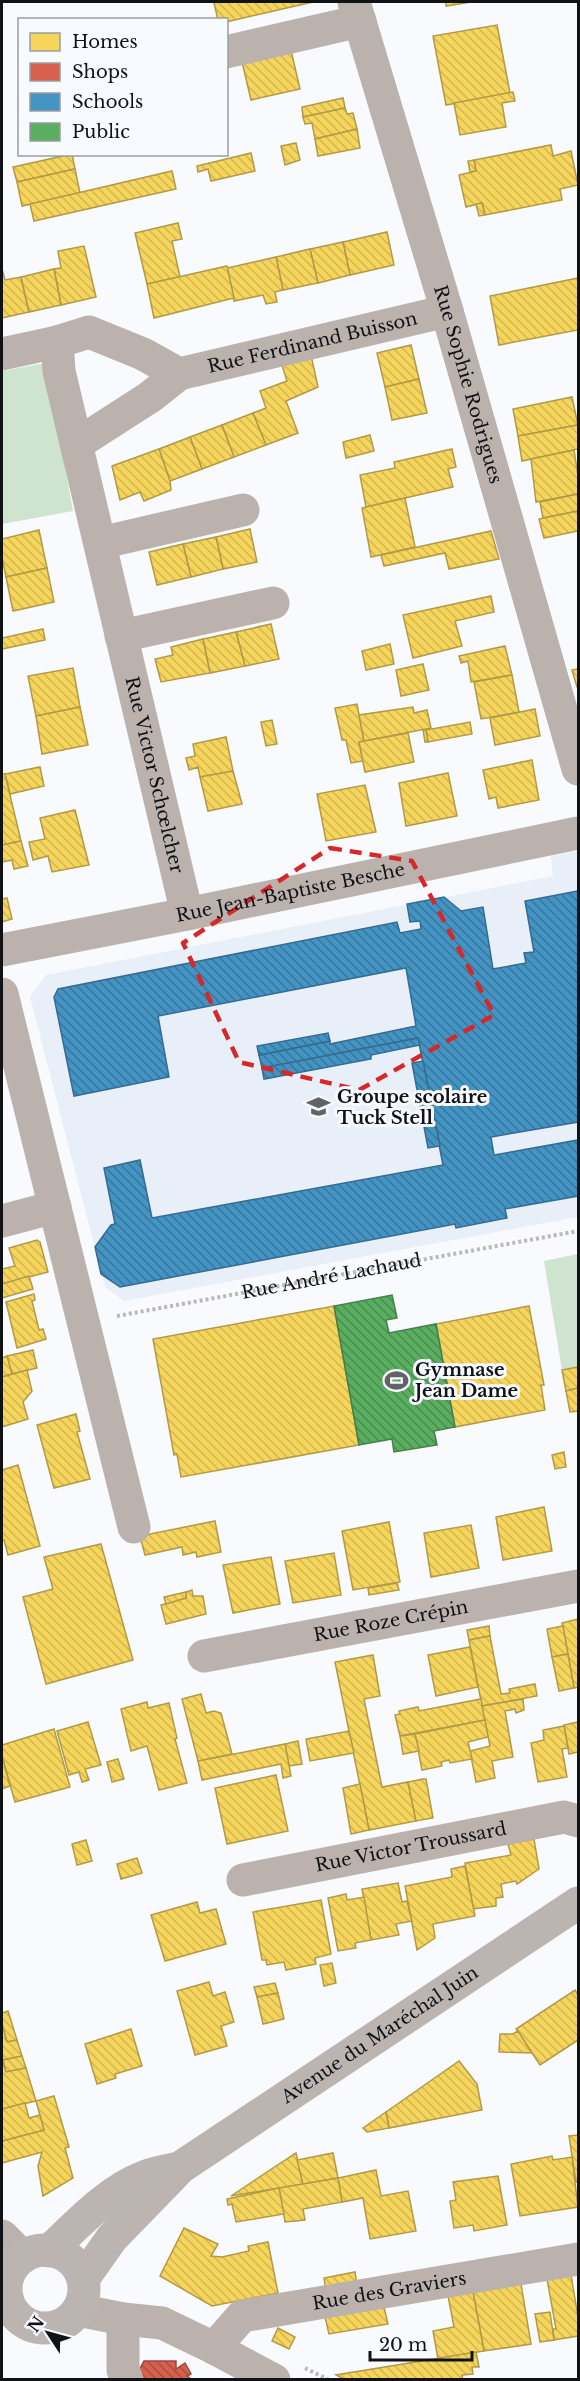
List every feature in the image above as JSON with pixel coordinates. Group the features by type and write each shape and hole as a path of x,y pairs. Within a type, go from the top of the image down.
{"main road":[{"name":"Avenue du Maréchal Juin","path":"80,2295 112,2238 181,2167 579,1903"},
{"name":"Avenue du Maréchal Juin","path":"16,2261 141,2178 181,2167"},
{"path":"70,2260 78,2269 80,2295 70,2319 60,2325 48,2328 9,2319 6,2293 16,2261 70,2260"}],"street":[{"path":"228,51 357,11"},
{"name":"Rue Sophie Rodrigues","path":"357,11 447,311 579,769"},
{"name":"Rue Ferdinand Buisson","path":"77,444 150,397 179,374 447,311"},
{"path":"2,354 57,342 89,332 143,354 179,374"},
{"name":"Rue Victor Schœlcher","path":"57,342 59,371 187,914"},
{"path":"100,543 243,510"},
{"path":"122,636 273,603"},
{"name":"Rue Jean-Baptiste Besche","path":"2,950 579,833"},
{"path":"2,994 134,1527"},
{"path":"2,1221 56,1207"},
{"name":"Rue Roze Crépin","path":"204,1656 579,1586"},
{"name":"Rue Victor Troussard","path":"243,1880 564,1817 579,1821"},
{"name":"Rue des Graviers","path":"214,2348 242,2316 579,2259"},
{"path":"80,2295 123,2319 162,2323 274,2379"},
{"path":"123,2319 123,2370 127,2379"}],"path":[{"name":"Rue André Lachaud","path":"84,1322 579,1231"}],"highlighted area":[{"path":"330,848 412,861 494,1015 359,1090 239,1062 183,943"}],"shaded area":[{"name":"Groupe scolaire Tuck Stell","path":"578,851 578,1217 124,1301 105,1287 30,997 46,975 553,876 551,856"}],"green space":[{"path":"46,363 73,511 2,524 2,371"},
{"path":"578,1254 578,1367 562,1370 544,1261"}],"building: Homes":[{"path":"313,2 228,22 228,18 218,18 214,3"},
{"path":"446,2 471,2 446,6"},
{"path":"497,25 510,93 446,105 433,36"},
{"path":"289,42 300,89 251,100 240,53"},
{"path":"513,92 515,101 502,103 506,127 460,135 454,103"},
{"path":"343,98 345,108 303,117 302,107"},
{"path":"345,108 347,114 353,113 357,129 315,139 312,123 305,124 303,117"},
{"path":"357,129 360,148 318,156 315,139"},
{"path":"296,143 300,160 285,165 281,146"},
{"path":"551,145 553,156 571,151 578,185 560,189 562,200 485,215 482,203 466,207 459,175 476,171 474,160"},
{"path":"251,153 255,171 211,181 208,169 198,172 197,166"},
{"path":"72,156 75,169 17,182 13,167"},
{"path":"474,160 476,171 470,172 468,161"},
{"path":"75,169 80,193 22,206 17,182"},
{"path":"172,171 176,189 34,221 30,204"},
{"path":"482,203 485,215 479,216 476,204"},
{"path":"178,223 182,239 172,241 180,277 147,284 135,233"},
{"path":"387,232 394,265 350,275 343,242"},
{"path":"343,242 350,275 318,283 310,249"},
{"path":"84,246 96,297 61,305 54,269 61,268 58,251"},
{"path":"310,249 318,283 283,290 276,257"},
{"path":"276,257 283,290 275,292 277,302 266,304 263,295 234,301 227,268"},
{"path":"227,266 234,298 154,318 147,284"},
{"path":"2,269 5,280 21,277 29,312 2,318"},
{"path":"54,269 61,305 29,312 21,277"},
{"path":"578,278 578,330 499,345 490,296"},
{"path":"411,345 419,379 385,387 377,353"},
{"path":"311,355 318,387 286,401 298,433 266,445 253,413 266,408 260,391 287,381 281,362"},
{"path":"419,379 427,413 392,420 385,387"},
{"path":"572,397 578,425 518,436 513,409"},
{"path":"253,413 266,445 234,457 222,425"},
{"path":"222,425 234,457 202,469 190,437"},
{"path":"578,425 578,449 522,461 518,436"},
{"path":"370,435 374,451 346,458 343,442"},
{"path":"190,437 202,469 170,481 159,449"},
{"path":"159,449 171,490 144,501 140,492 120,500 112,466"},
{"path":"452,449 456,467 448,469 453,487 366,507 360,475 395,468 394,462"},
{"path":"574,450 578,494 536,502 531,459"},
{"path":"578,494 578,511 543,518 540,502"},
{"path":"405,498 415,547 371,557 362,508"},
{"path":"578,511 578,531 544,538 539,519"},
{"path":"250,529 257,562 223,569 216,537"},
{"path":"39,530 47,568 6,577 2,557 2,539"},
{"path":"491,531 499,559 449,569 445,553 384,566 381,555"},
{"path":"216,537 223,569 191,577 183,544"},
{"path":"183,544 191,577 157,585 149,552"},
{"path":"47,568 54,602 13,611 6,577"},
{"path":"491,596 494,612 455,621 462,646 413,658 403,615"},
{"path":"271,624 279,659 245,666 236,632"},
{"path":"43,629 45,640 2,649 2,638"},
{"path":"236,632 245,666 210,673 203,639"},
{"path":"203,639 210,673 161,682 155,659 173,655 171,647"},
{"path":"390,644 394,664 366,670 362,651"},
{"path":"505,646 512,675 471,682 468,661 461,663 459,656"},
{"path":"423,664 429,690 401,696 396,670"},
{"path":"73,668 80,707 36,716 28,676"},
{"path":"578,669 578,687 577,687 572,670"},
{"path":"512,675 519,712 481,719 474,682"},
{"path":"357,704 364,741 359,742 363,761 351,763 346,740 342,740 335,708"},
{"path":"80,707 88,745 42,754 36,716"},
{"path":"413,707 414,713 427,710 431,728 364,741 359,715"},
{"path":"535,709 540,736 495,745 490,718"},
{"path":"272,720 277,744 266,746 261,722"},
{"path":"470,722 472,734 428,742 426,730"},
{"path":"423,730 426,730 428,742 425,742"},
{"path":"408,733 414,762 365,772 359,742"},
{"path":"226,737 233,771 200,777 198,767 189,770 186,758 195,756 193,744"},
{"path":"532,760 539,800 498,808 496,797 489,799 483,770"},
{"path":"40,767 44,786 10,794 5,774"},
{"path":"233,771 242,804 208,811 200,777"},
{"path":"448,773 457,816 406,826 399,783"},
{"path":"2,774 5,774 21,841 2,845"},
{"path":"365,785 376,832 326,841 317,794"},
{"path":"75,810 89,865 52,872 48,856 33,860 29,842 45,839 40,818"},
{"path":"21,841 28,866 14,869 12,860 2,862 2,845"},
{"path":"7,898 12,919 2,922 2,899"},
{"path":"37,1240 40,1242 48,1272 2,1284 2,1269 15,1266 9,1248"},
{"path":"29,1276 33,1289 2,1298 2,1284"},
{"path":"34,1294 35,1300 32,1301 39,1330 43,1329 46,1339 17,1348 6,1302"},
{"path":"334,1306 359,1445 181,1477 177,1454 174,1455 153,1339"},
{"path":"529,1306 544,1385 541,1385 545,1410 455,1427 436,1324"},
{"path":"33,1350 37,1368 12,1374 7,1356"},
{"path":"7,1356 12,1374 2,1377 2,1358"},
{"path":"578,1367 578,1388 566,1391 562,1370"},
{"path":"27,1370 32,1391 23,1402 28,1419 2,1427 2,1377"},
{"path":"578,1388 578,1411 570,1412 566,1391"},
{"path":"76,1414 80,1431 77,1432 90,1479 54,1488 37,1425"},
{"path":"564,1452 566,1467 555,1469 552,1455"},
{"path":"18,1465 40,1546 8,1555 4,1540 2,1541 2,1470"},
{"path":"544,1507 552,1551 503,1560 496,1517"},
{"path":"215,1521 221,1552 197,1557 196,1552 183,1555 182,1547 145,1555 140,1536"},
{"path":"389,1522 400,1582 353,1590 342,1531"},
{"path":"471,1525 479,1568 431,1577 424,1533"},
{"path":"101,1544 133,1660 46,1684 23,1597 53,1589 44,1557"},
{"path":"334,1553 341,1595 293,1603 285,1561"},
{"path":"271,1557 280,1604 233,1613 223,1565"},
{"path":"397,1583 399,1590 369,1595 368,1588"},
{"path":"192,1590 193,1596 203,1596 206,1614 166,1624 161,1605 186,1598 186,1592"},
{"path":"186,1592 186,1598 166,1604 164,1597"},
{"path":"578,1619 578,1687 574,1688 562,1623"},
{"path":"489,1626 490,1636 469,1640 467,1630"},
{"path":"563,1626 568,1654 552,1657 547,1629"},
{"path":"490,1636 501,1694 510,1693 509,1689 535,1684 537,1696 482,1706 469,1640"},
{"path":"470,1647 478,1687 436,1696 428,1655"},
{"path":"568,1654 574,1688 559,1691 552,1657"},
{"path":"373,1655 380,1696 364,1699 382,1787 408,1782 416,1821 369,1830 335,1662"},
{"path":"201,1694 206,1713 214,1711 221,1713 232,1754 198,1761 182,1699"},
{"path":"481,1699 485,1720 400,1736 395,1715 400,1714 399,1711 418,1707 419,1711"},
{"path":"523,1699 524,1710 516,1713 515,1709 505,1711 513,1757 492,1761 495,1778 476,1782 470,1751 490,1746 482,1706"},
{"path":"147,1702 148,1708 169,1703 177,1738 175,1739 187,1783 159,1790 147,1746 131,1751 121,1709"},
{"path":"485,1720 488,1737 468,1742 472,1759 450,1763 449,1760 441,1762 442,1766 422,1770 415,1734"},
{"path":"88,1722 101,1765 85,1769 89,1780 82,1782 79,1772 69,1775 57,1731"},
{"path":"578,1722 578,1752 569,1754 564,1725"},
{"path":"564,1726 568,1748 562,1749 567,1777 538,1782 531,1743 544,1740 543,1730"},
{"path":"54,1729 70,1787 15,1802 2,1756 2,1745"},
{"path":"349,1731 354,1753 310,1761 306,1739"},
{"path":"415,1734 419,1751 403,1754 400,1736"},
{"path":"298,1741 302,1764 289,1766 285,1744"},
{"path":"285,1744 291,1776 283,1778 281,1764 202,1780 198,1761"},
{"path":"2,1756 10,1786 2,1789"},
{"path":"118,1759 124,1779 112,1782 107,1762"},
{"path":"276,1775 288,1831 227,1844 215,1788"},
{"path":"426,1779 433,1818 416,1821 408,1782"},
{"path":"360,1784 369,1830 351,1834 343,1788"},
{"path":"534,1839 539,1869 517,1884 516,1881 501,1884 503,1897 496,1898 496,1906 473,1909 465,1863 511,1855 508,1844"},
{"path":"86,1840 92,1861 77,1865 72,1844"},
{"path":"137,1858 142,1873 121,1879 117,1864"},
{"path":"465,1866 475,1916 433,1924 435,1938 417,1950 405,1886 452,1877 451,1869"},
{"path":"398,1883 402,1902 407,1901 412,1921 396,1924 399,1935 371,1940 362,1889"},
{"path":"346,1894 347,1900 364,1897 371,1940 355,1943 356,1948 338,1951 328,1898"},
{"path":"321,1900 331,1954 315,1958 316,1964 286,1970 284,1962 267,1965 266,1960 262,1960 253,1912"},
{"path":"197,1902 200,1913 216,1909 226,1944 165,1961 151,1915"},
{"path":"332,1963 336,1983 324,1986 320,1965"},
{"path":"209,1982 213,1996 225,1992 234,2022 221,2026 227,2046 195,2055 177,1991"},
{"path":"275,1983 278,1993 257,1997 254,1987"},
{"path":"575,1990 578,1995 578,2040 540,2065 516,2029"},
{"path":"278,1993 284,2019 263,2024 257,1997"},
{"path":"8,2011 17,2040 7,2042 2,2024 2,2013"},
{"path":"2,2024 7,2042 17,2040 22,2056 2,2060"},
{"path":"131,2029 142,2066 115,2074 116,2078 97,2084 85,2044"},
{"path":"518,2031 532,2053 499,2052 500,2034 513,2034"},
{"path":"22,2056 26,2068 6,2072 3,2060"},
{"path":"2,2060 6,2072 26,2068 36,2101 2,2109"},
{"path":"459,2061 477,2084 482,2110 389,2128 386,2112"},
{"path":"54,2096 69,2147 65,2148 73,2178 43,2196 38,2166 42,2152 2,2163 2,2141 44,2130 36,2101"},
{"path":"25,2103 29,2118 40,2115 44,2130 2,2141 2,2109"},
{"path":"386,2112 389,2128 367,2132 363,2128"},
{"path":"578,2135 578,2182 576,2182 569,2136"},
{"path":"296,2153 303,2184 231,2196 276,2166"},
{"path":"333,2153 338,2178 303,2184 297,2160"},
{"path":"552,2156 553,2160 572,2157 578,2207 520,2216 511,2164"},
{"path":"376,2170 381,2196 408,2191 416,2231 370,2239 363,2198 342,2202 338,2178"},
{"path":"498,2176 507,2225 474,2231 473,2225 454,2228 450,2201 456,2200 453,2182"},
{"path":"338,2178 342,2202 303,2209 305,2220 285,2222 279,2188"},
{"path":"279,2188 284,2214 236,2222 232,2204 228,2205 227,2199"},
{"path":"184,2228 218,2244 211,2256 222,2257 249,2251 248,2246 268,2242 278,2293 212,2306 160,2276"},
{"path":"355,2272 357,2285 326,2291 324,2278"},
{"path":"571,2275 578,2317 578,2336 554,2340 553,2329 556,2329 547,2279"},
{"path":"521,2284 531,2344 484,2351 473,2292"},
{"path":"473,2292 484,2351 438,2359 433,2331 454,2327 448,2296"},
{"path":"384,2307 388,2324 329,2334 325,2317"},
{"path":"550,2312 554,2340 540,2342 535,2314"},
{"path":"278,2328 295,2337 289,2349 272,2341"},
{"path":"476,2352 479,2367 472,2367 473,2374 462,2375 463,2380 345,2380 336,2375"}],"building: Shops":[{"path":"144,2361 176,2361 176,2369 185,2363 191,2374 187,2376 192,2380 140,2380 137,2374"}],"building: Schools":[{"path":"578,891 578,1122 491,1137 494,1155 578,1140 578,1196 505,1209 507,1218 456,1228 455,1224 120,1287 101,1274 95,1247 111,1225 115,1224 104,1168 140,1160 152,1218 443,1165 418,1038 262,1068 259,1055 330,1041 330,1044 416,1026 406,968 158,1016 169,1077 74,1096 54,997 58,989 397,922 400,933 421,929 420,921 410,922 407,904 444,897 461,911 483,907 493,969 526,963 524,953 534,952 525,901"},
{"path":"328,1033 330,1041 259,1055 257,1046"},
{"path":"418,1038 420,1045 371,1055 371,1059 264,1079 262,1068"},
{"path":"423,1061 440,1146 428,1148 412,1063"}],"building: Public":[{"name":"Gymnase Jean Dame","path":"392,1295 397,1318 386,1320 389,1333 436,1324 455,1427 434,1431 437,1445 394,1452 392,1439 359,1445 334,1306"}],"place":[{"name":"Groupe scolaire Tuck Stell","path":"319,1107"},
{"name":"Gymnase Jean Dame","path":"397,1380"}]}
